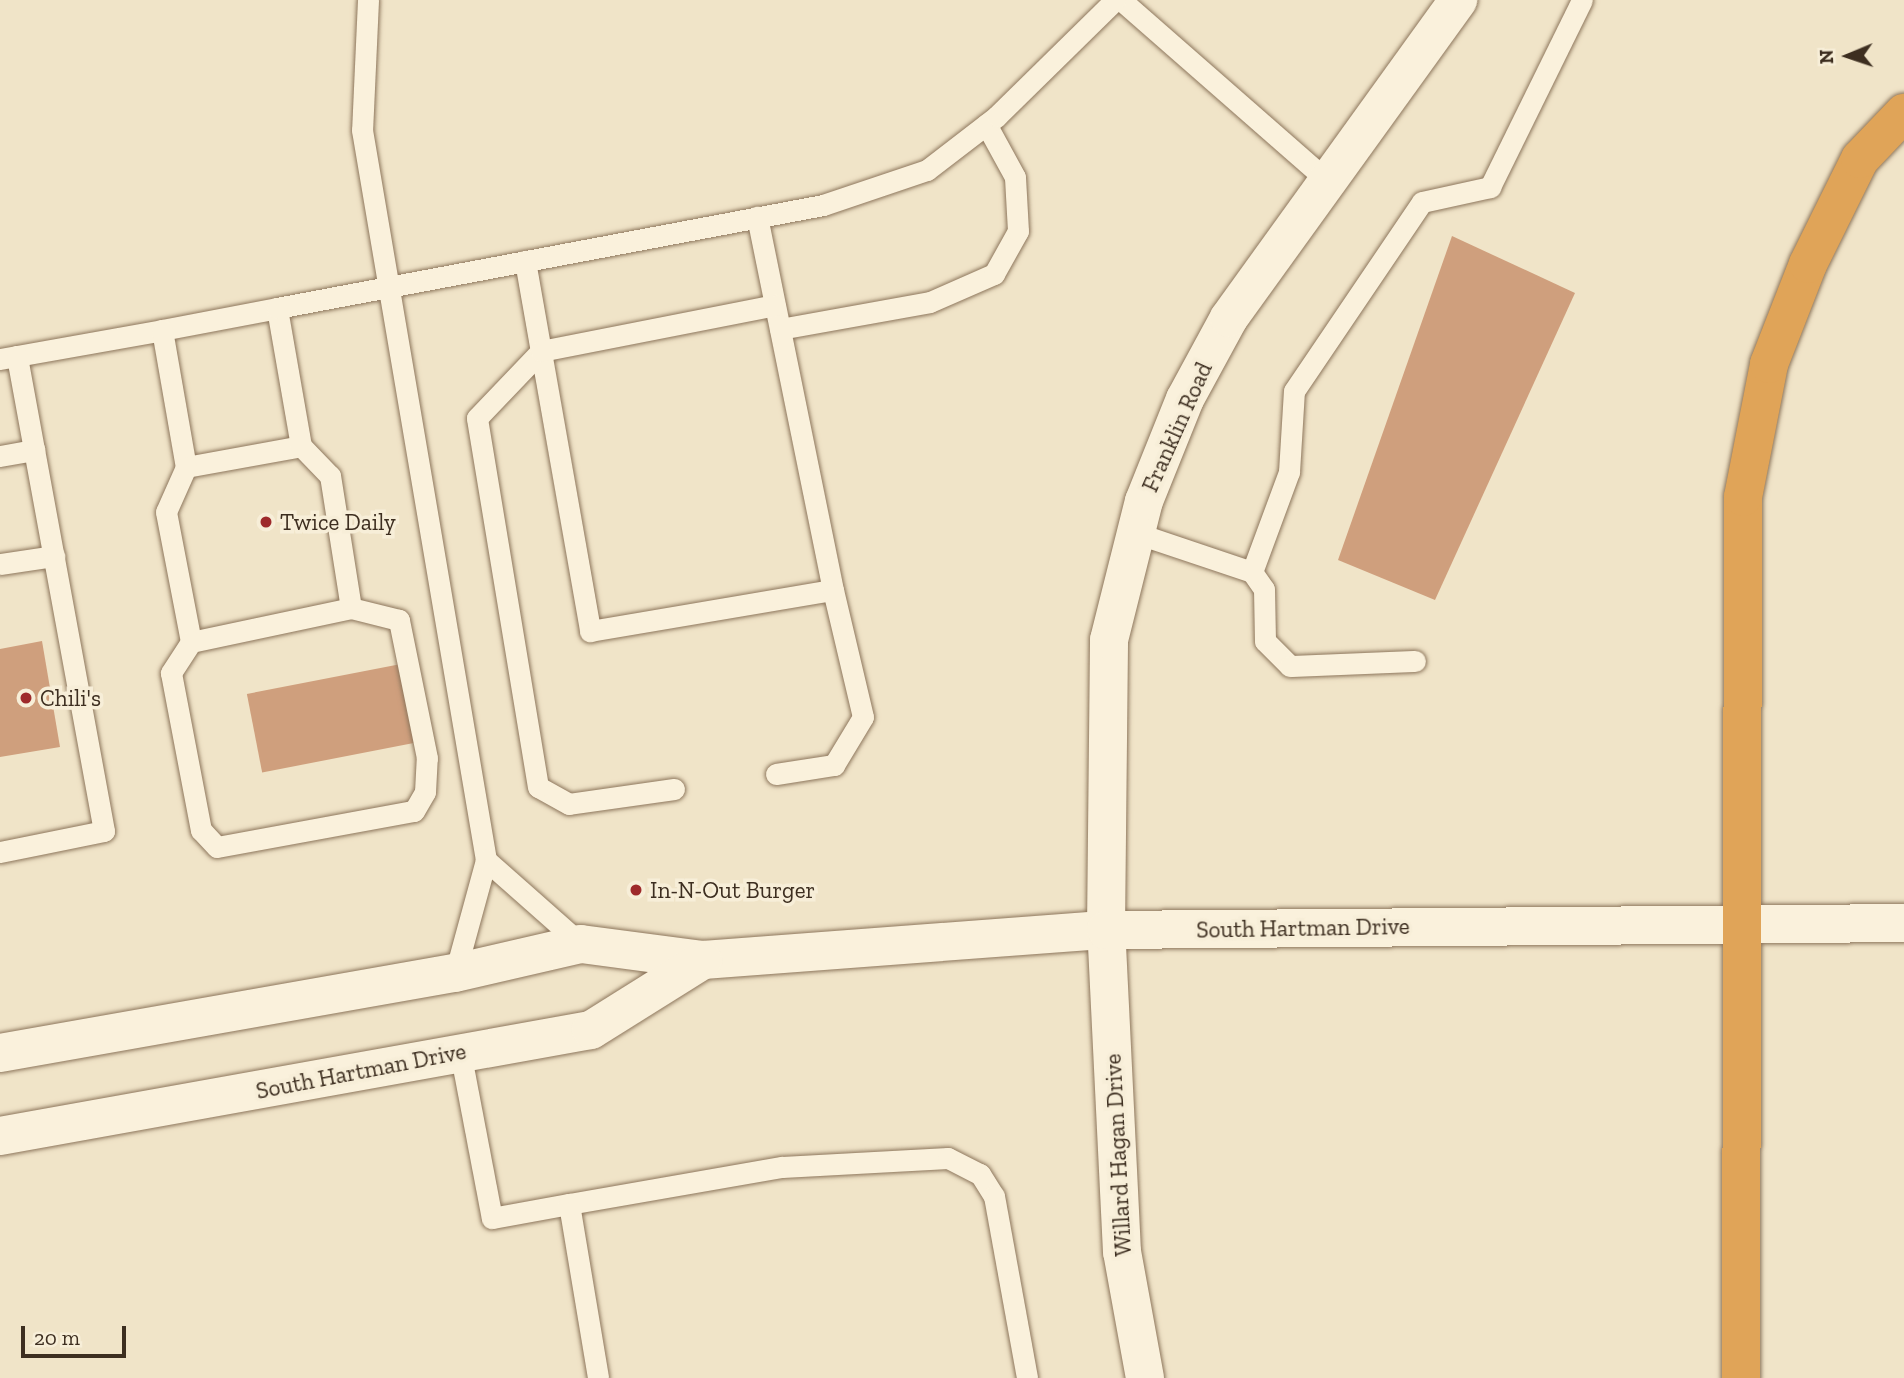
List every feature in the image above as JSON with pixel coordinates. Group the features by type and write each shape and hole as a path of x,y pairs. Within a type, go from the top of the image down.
{"highway":[{"path":"1741,1378 1745,928 1743,496 1769,365 1860,159 1904,113"}],"main road":[{"name":"Franklin Road","path":"1106,930 1109,640 1136,533 1185,398 1229,318 1458,0"},
{"name":"South Hartman Drive","path":"0,1054 455,973 581,944 703,960 1106,930 1745,928 1904,923"},
{"name":"Willard Hagan Drive","path":"1106,930 1122,1252 1145,1378"},
{"name":"South Hartman Drive","path":"0,1136 460,1051 591,1030 703,960"}],"lane":[{"path":"368,0 362,130 486,860 455,973"},
{"path":"0,852 104,831 34,450 8,358 823,205 927,170 986,124 1115,0"},
{"path":"1121,0 1328,181"},
{"path":"1252,572 1289,472 1294,391 1422,202 1490,187 1582,0"},
{"path":"780,329 930,302 994,274 1018,231 1015,177 986,124"},
{"path":"757,218 833,590 863,717 834,765 776,774"},
{"path":"525,261 590,631 833,590"},
{"path":"674,789 569,804 538,787 477,418 541,351 775,305"},
{"path":"277,309 301,446 330,476 351,608"},
{"path":"162,330 186,467 166,512 191,642 172,673 201,831 217,847 414,811 425,792 427,758 399,620 351,608 191,642"},
{"path":"186,467 301,446"},
{"path":"0,456 34,450"},
{"path":"1136,533 1252,572 1264,589 1265,640 1290,666 1415,661"},
{"path":"0,565 54,556"},
{"path":"486,860 581,944"},
{"path":"460,1051 492,1218 782,1167 948,1158 980,1174 994,1196 1027,1378"},
{"path":"569,1204 598,1378"}],"building":[{"path":"1452,236 1575,293 1435,600 1338,560"},
{"name":"Chili's","path":"42,641 60,747 0,757 0,649"},
{"path":"401,664 416,743 262,772 247,694"}],"place":[{"name":"Twice Daily","path":"266,522"},
{"name":"Chili's","path":"26,698"},
{"name":"In-N-Out Burger","path":"636,890"}]}
